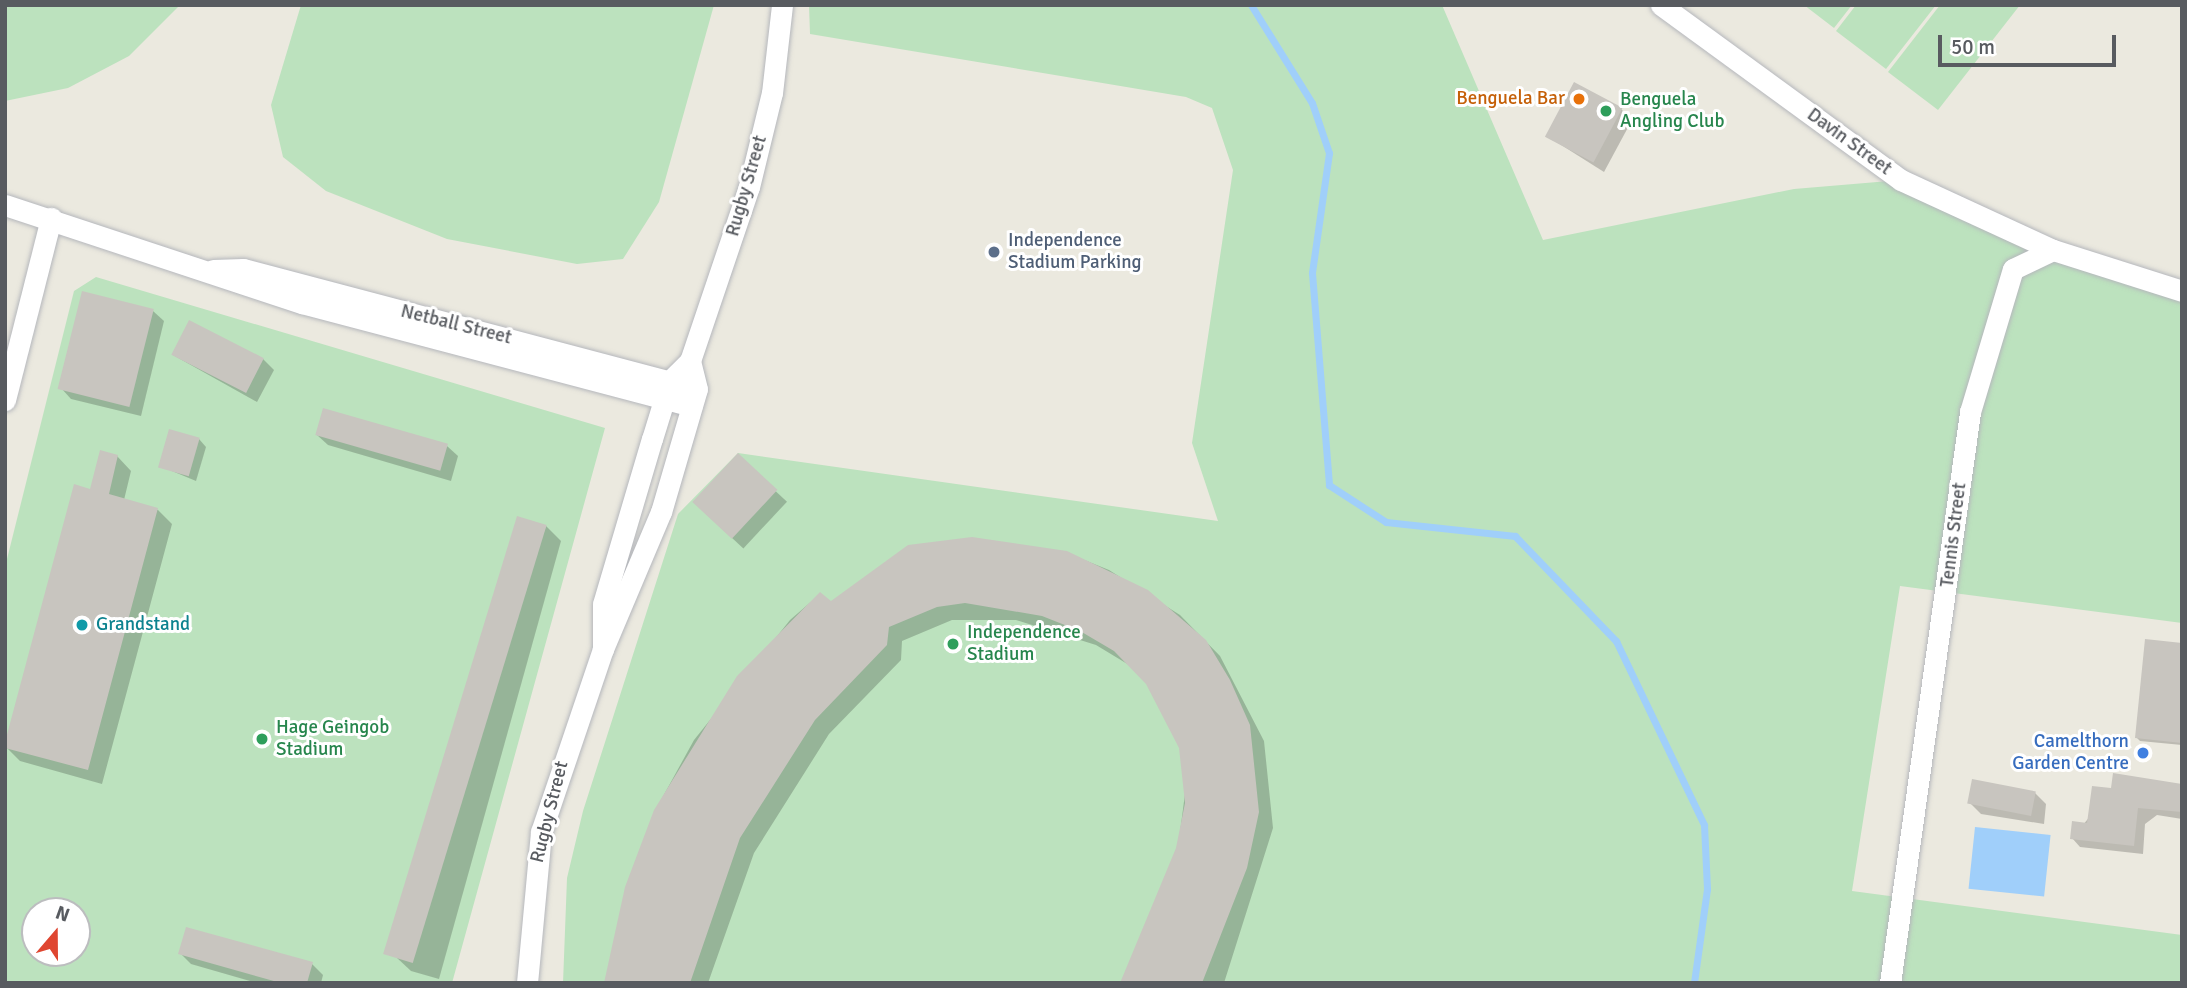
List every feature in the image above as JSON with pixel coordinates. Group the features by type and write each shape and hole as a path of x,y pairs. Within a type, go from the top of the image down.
{"street":[{"name":"Rugby Street","path":"603,649 600,626 609,579 668,390 691,361 749,187 772,93 782,5"},
{"name":"Davin Street","path":"1661,5 1901,180 2053,250"},
{"name":"Netball Street","path":"5,205 214,270 243,269 695,398"},
{"path":"5,400 51,218"},
{"path":"2053,250 2182,291"},
{"name":"Tennis Street","path":"1890,983 1970,412 2013,269 2053,250"},
{"name":"Rugby Street","path":"527,983 541,832 603,649 661,512 695,398 691,361"}],"green space":[{"path":"5,5 180,5 129,56 68,88 5,101"},
{"path":"301,5 714,5 659,202 623,259 577,264 447,239 326,191 283,157 271,105"},
{"path":"809,5 1442,5 1543,240 1794,189 1901,180 2182,291 2182,623 1900,586 1852,891 2182,935 2182,983 563,983 567,878 583,811 678,514 738,453 1218,521 1192,443 1233,170 1212,108 1186,97 810,34"},
{"path":"1804,5 1852,5 1834,28"},
{"path":"1856,5 1936,5 1886,69 1836,31"},
{"path":"1940,5 2020,5 1938,110 1888,72"},
{"name":"Hage Geingob Stadium","path":"96,277 605,428 452,983 5,983 5,567 74,291"}],"water":[{"path":"1975,827 2051,835 2044,897 1969,889"}],"building":[{"path":"1574,82 1623,108 1593,163 1545,137"},
{"path":"82,291 154,309 129,407 58,389"},
{"path":"189,320 264,358 246,393 171,355"},
{"path":"323,408 448,444 440,471 315,435"},
{"path":"169,429 200,438 189,476 158,467"},
{"name":"Grandstand","path":"100,450 118,455 109,494 158,508 88,770 5,748 5,742 74,484 90,489"},
{"path":"738,453 777,490 732,539 692,502"},
{"path":"517,516 547,525 413,963 383,954"},
{"path":"972,537 1067,551 1148,590 1206,640 1230,680 1250,725 1259,812 1247,868 1202,983 1120,983 1176,848 1185,803 1179,748 1146,684 1114,651 1080,631 1042,616 965,603 937,607 889,627 887,645 815,720 740,838 690,983 604,983 625,887 654,810 737,676 820,592 831,601 908,545"},
{"path":"2145,639 2182,643 2182,743 2135,738"},
{"path":"2113,773 2182,784 2182,812 2138,808 2134,846 2070,839 2072,821 2087,823 2092,786 2111,788"},
{"path":"1972,779 2036,791 2031,816 1967,804"},
{"path":"186,927 313,962 307,983 281,983 178,954"}],"waterway":[{"path":"1251,5 1312,103 1329,153 1312,273 1329,485 1386,522 1515,536 1616,641 1704,825 1707,889 1694,983"}],"place":[{"name":"Benguela Bar","path":"1579,99"},
{"name":"Benguela Angling Club","path":"1606,111"},
{"name":"Independence Stadium Parking","path":"994,252"},
{"name":"Grandstand","path":"82,625"},
{"name":"Independence Stadium","path":"953,644"},
{"name":"Hage Geingob Stadium","path":"262,739"},
{"name":"Camelthorn Garden Centre","path":"2143,753"}]}
